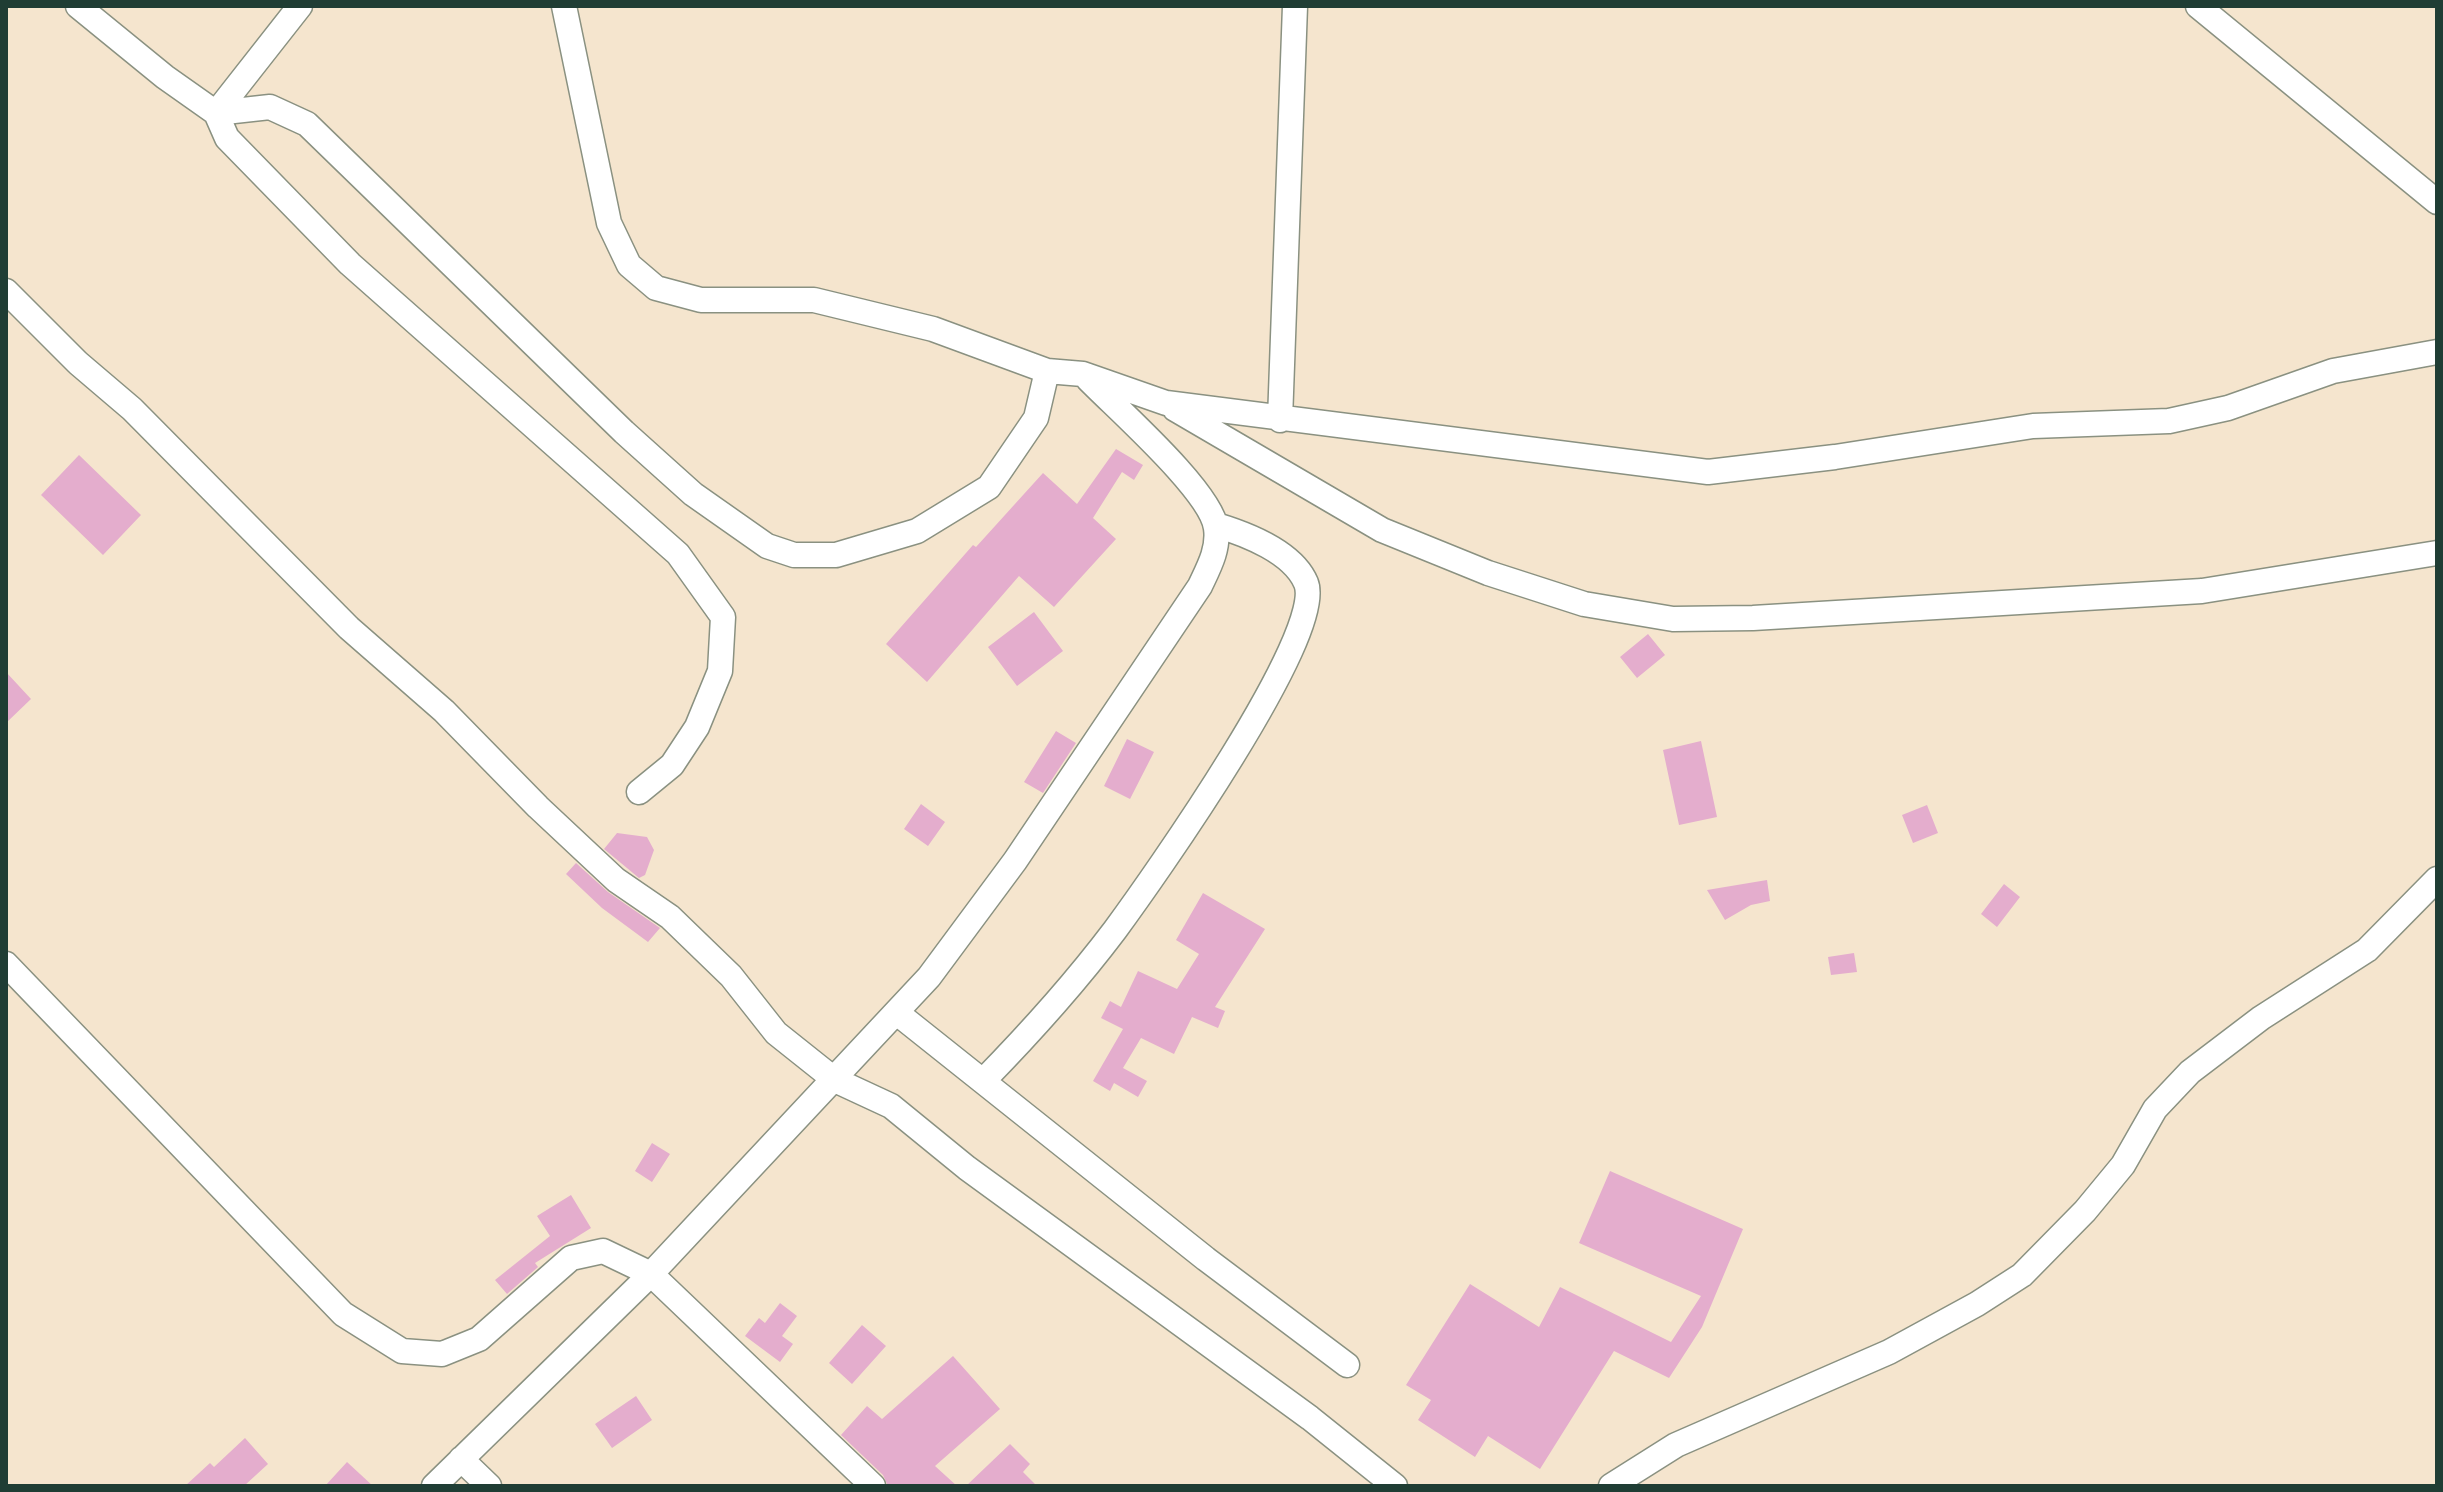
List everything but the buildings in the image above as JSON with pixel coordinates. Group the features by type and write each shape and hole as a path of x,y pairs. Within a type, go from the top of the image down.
{"street":[{"path":"78,6 216,113 227,138 339,254 515,413 568,454 678,554 723,617 720,671 697,727 672,765 639,792"},
{"path":"216,113 300,6"},
{"path":"564,6 609,223 629,265 656,288 701,300 814,300 933,329 1047,371 1083,374 1166,403 1280,420 1708,472 1835,457 2033,426 2169,421 2228,408 2333,371 2437,352"},
{"path":"1280,420 1295,6"},
{"path":"2198,6 2437,202"},
{"path":"216,113 270,107 307,124 624,432 693,494 767,546 794,555 836,555 917,531 989,487 1036,418 1047,371"},
{"path":"6,291 78,363 132,409 349,628 444,711 616,880 670,917 731,976 776,1033 835,1080 891,1106 967,1168 1310,1418 1395,1486"},
{"path":"434,1486 651,1274 929,977 1015,861 1200,586 1216,551 1216,525 1194,486 1083,374"},
{"path":"1166,403 1382,530 1488,573 1584,604 1673,619 1753,618 2202,591 2437,553"},
{"path":"983,1081 1113,932 1151,880 1253,722 1303,626 1309,602 1306,583 1292,564 1267,546 1216,525"},
{"path":"1611,1486 1676,1445 1889,1352 1977,1304 2022,1275 2085,1211 2123,1165 2155,1109 2190,1072 2261,1018 2367,950 2437,879"},
{"path":"6,964 343,1314 402,1351 442,1354 479,1339 571,1258 603,1251 651,1274 873,1486"},
{"path":"897,1013 1206,1259 1347,1365"},
{"path":"461,1459 489,1486"}]}
